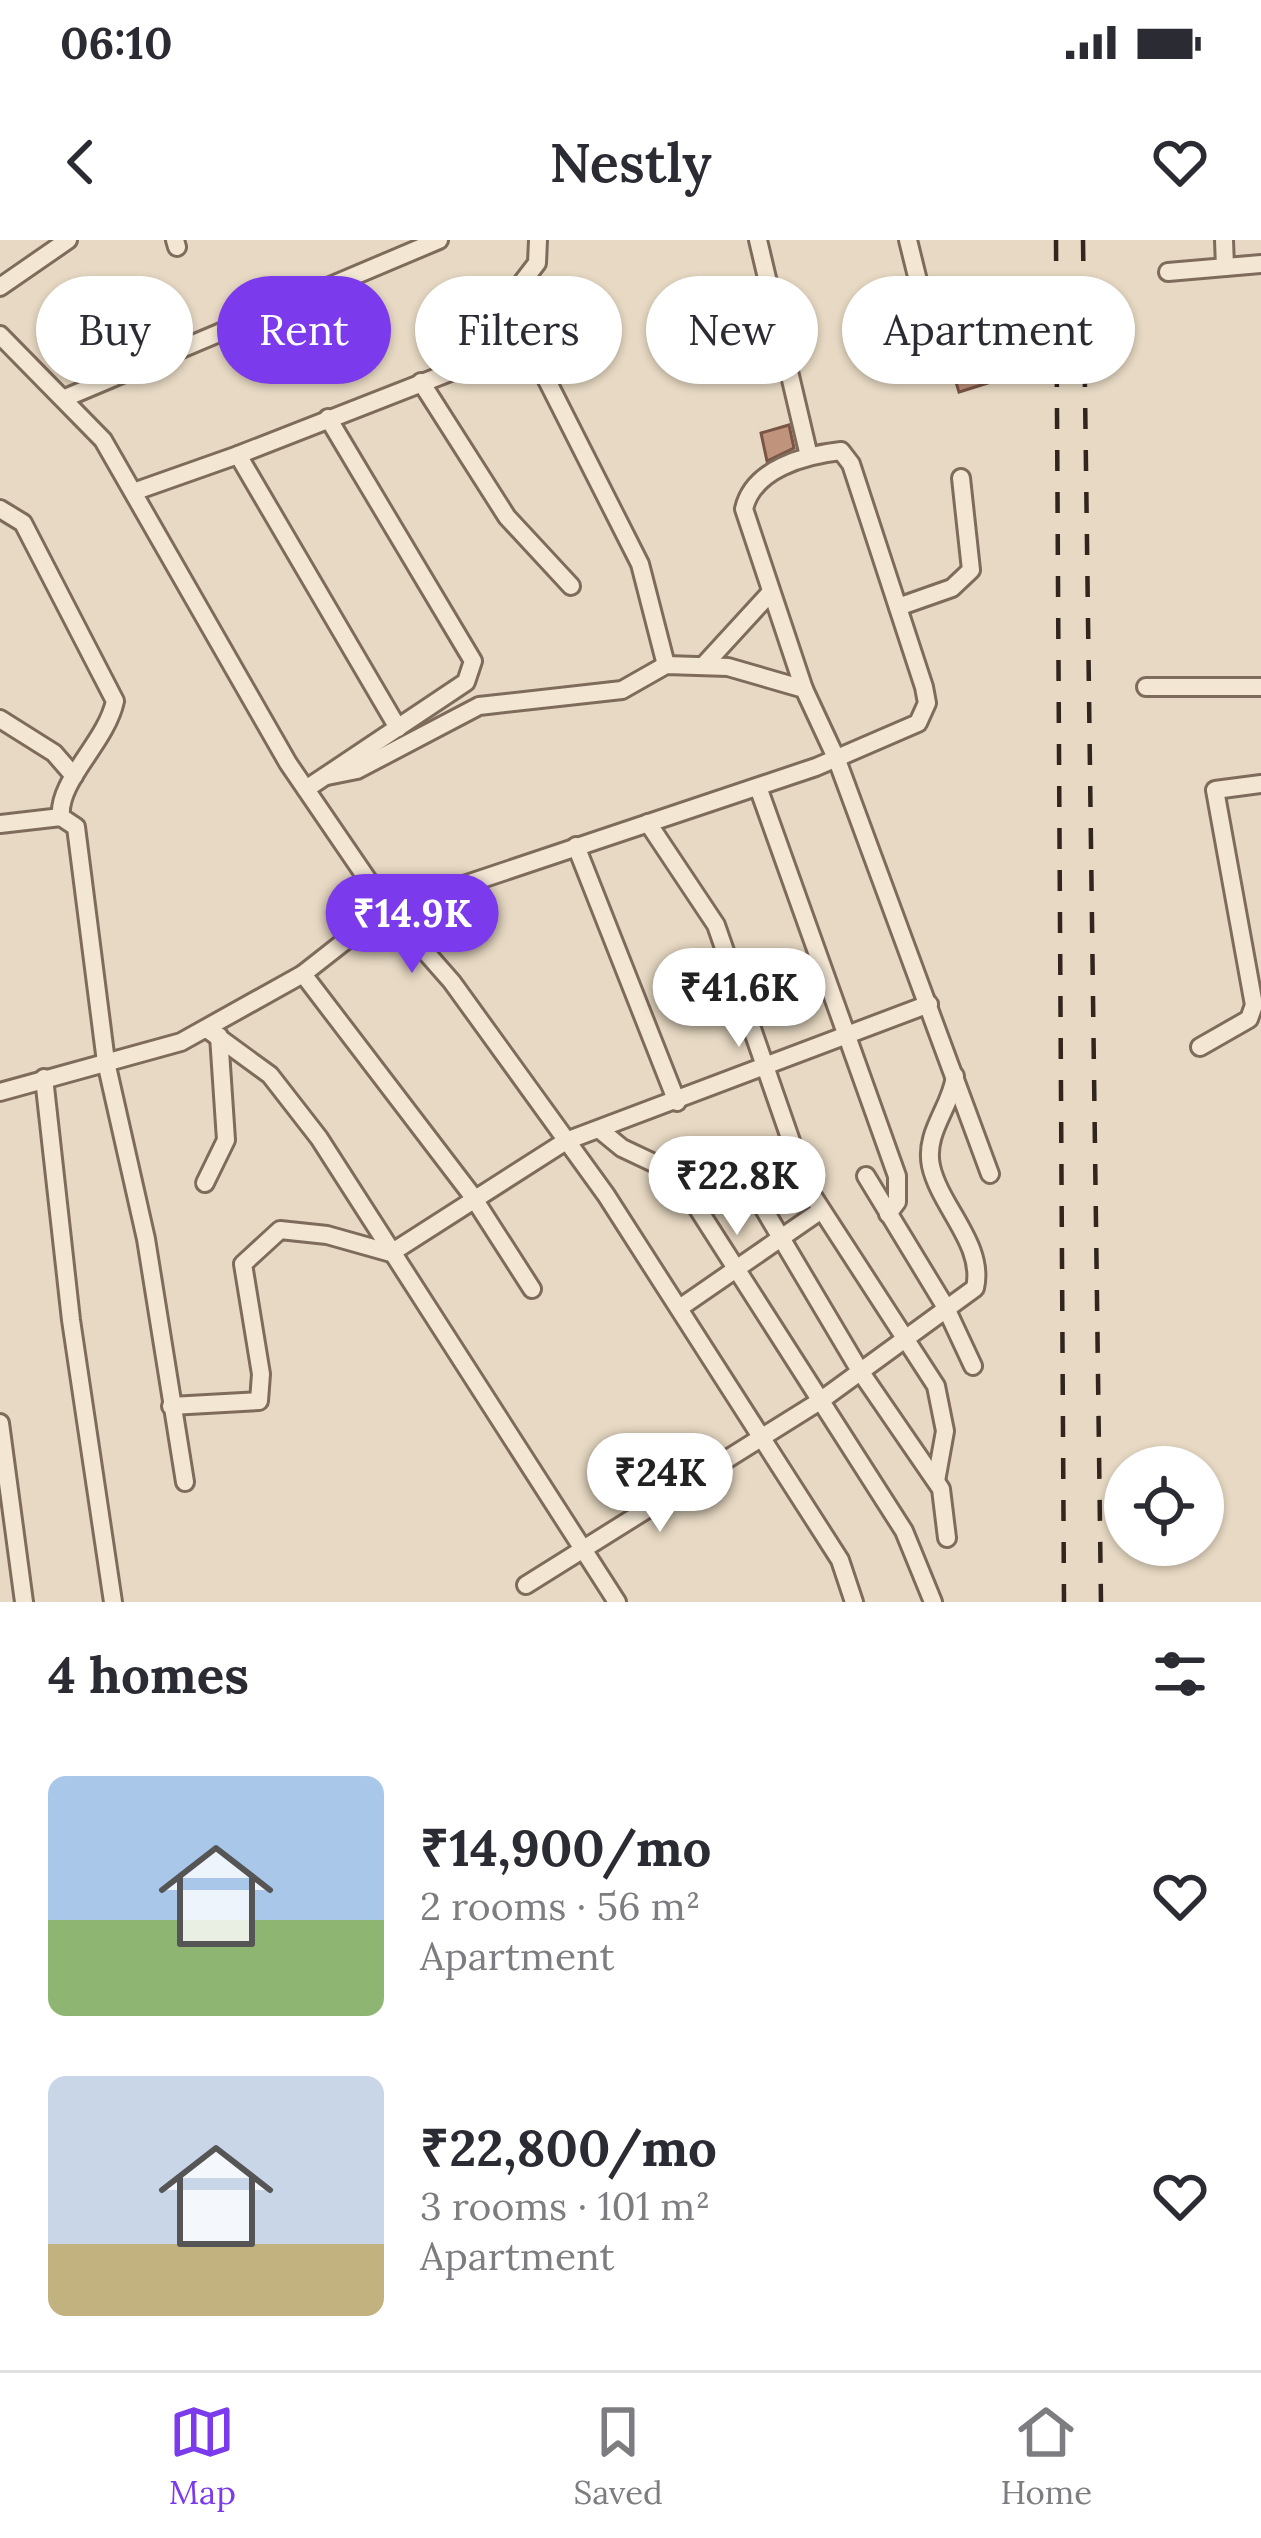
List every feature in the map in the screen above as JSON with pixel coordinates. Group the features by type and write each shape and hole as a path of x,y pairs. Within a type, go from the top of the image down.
{"street":[{"path":"0,287 68,240"},
{"path":"65,398 439,240"},
{"path":"527,276 537,262 538,240"},
{"path":"758,240 809,456"},
{"path":"908,240 917,276"},
{"path":"1224,240 1225,267"},
{"path":"1168,272 1261,264"},
{"path":"0,334 103,440 136,491 196,608 306,788 388,909 452,982 681,1306 841,1560 854,1602"},
{"path":"136,491 417,384"},
{"path":"423,384 506,518 571,586"},
{"path":"548,384 640,564 666,665"},
{"path":"306,788 466,682 473,661 328,418"},
{"path":"0,1092 213,1033 303,974 388,909 837,760 918,723 924,714 924,687 851,464 841,451 809,456 765,476 747,496 746,521 804,689 837,760 990,1174"},
{"path":"238,455 398,728"},
{"path":"898,607 952,587 971,570 961,478"},
{"path":"0,508 23,523 115,701 84,767 59,800 61,817"},
{"path":"705,664 771,592"},
{"path":"326,776 357,770 479,706 502,700 607,694 666,665 705,664 804,689"},
{"path":"1146,687 1261,687"},
{"path":"0,719 54,753 74,776"},
{"path":"1200,1047 1249,1019 1254,1005 1215,790 1261,784"},
{"path":"758,787 898,1176 897,1202 888,1214"},
{"path":"0,824 61,817 76,827 106,1062 146,1239 185,1482"},
{"path":"648,823 716,925 794,1157 820,1211 942,1402 945,1431 936,1481"},
{"path":"576,846 677,1102"},
{"path":"303,974 476,1199 532,1289"},
{"path":"171,1406 259,1400 261,1374 243,1264 280,1230 327,1235 391,1253 566,1141 928,1004"},
{"path":"205,1183 226,1140 213,1033"},
{"path":"213,1033 270,1075 319,1138 617,1602"},
{"path":"526,1585 820,1401 974,1288 977,1276 931,1168 932,1132 952,1095 955,1075"},
{"path":"44,1078 71,1320 113,1602"},
{"path":"601,1130 622,1148 669,1166 904,1531 933,1602"},
{"path":"866,1176 945,1306 973,1366"},
{"path":"758,1199 860,1371 936,1481 946,1507 947,1538"},
{"path":"681,1306 820,1211"},
{"path":"0,1423 24,1602"}],"building":[{"path":"957,384 985,384 959,392"},
{"path":"789,425 794,448 767,461 761,433"}],"railway":[{"path":"1056,240 1064,1602"},
{"path":"1083,240 1101,1602"}]}
